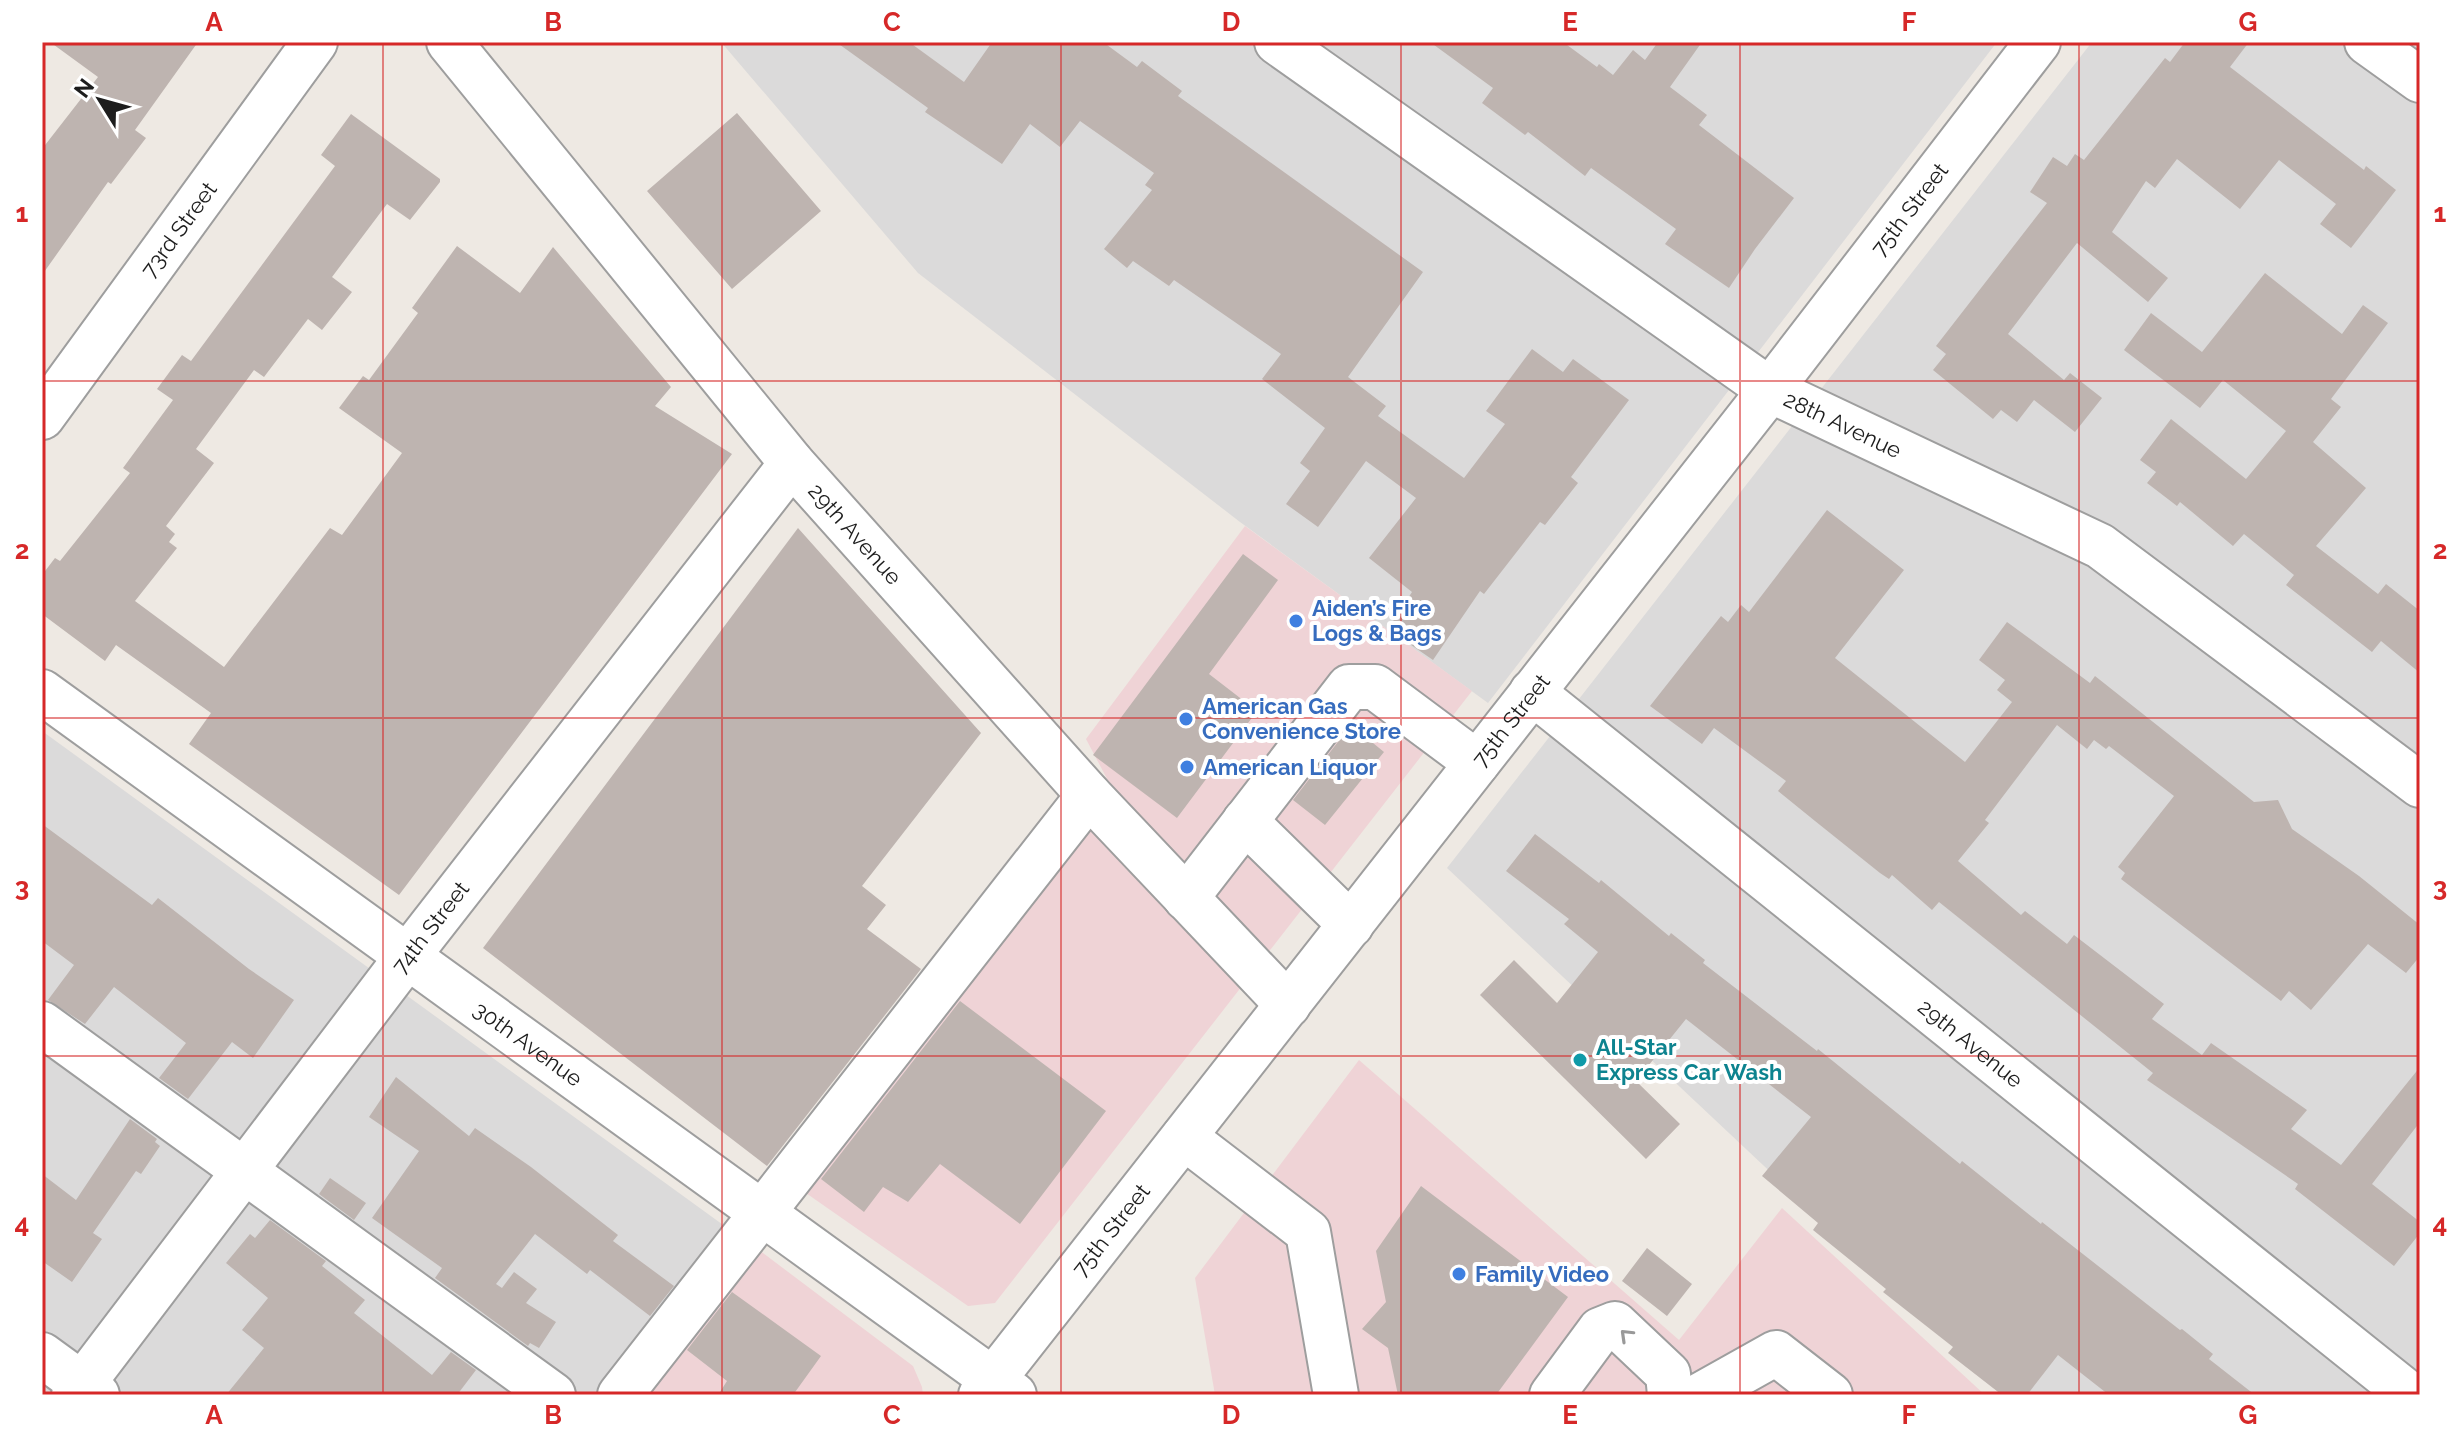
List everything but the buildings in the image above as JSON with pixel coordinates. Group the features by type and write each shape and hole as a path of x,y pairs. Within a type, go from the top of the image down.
{"street":[{"name":"73rd Street","path":"42,417 315,42"},
{"name":"29th Avenue","path":"449,42 792,463 1089,795 1288,1005"},
{"name":"28th Avenue","path":"1277,42 1770,390 2100,546 2420,785"},
{"name":"75th Street","path":"996,1390 1184,1137 1770,390 2038,42"},
{"path":"2367,42 2420,80"},
{"name":"74th Street","path":"84,1391 243,1171 792,463"},
{"path":"1186,898 1349,687 1375,687 1477,763"},
{"name":"30th Avenue","path":"42,692 762,1214 996,1390"},
{"name":"29th Avenue","path":"1532,692 2405,1383"},
{"path":"620,1395 1089,795"},
{"path":"1245,821 1351,925"},
{"path":"42,1024 553,1395"},
{"path":"1184,1137 1308,1232 1336,1395"},
{"path":"1552,1395 1600,1330 1615,1324 1668,1374 1670,1395"},
{"path":"1701,1395 1776,1353 1830,1395"},
{"path":"42,1355 84,1391"}],"shaded area":[{"path":"721,42 1997,42 1488,703 1240,522 918,273"},
{"path":"2092,42 2420,42 2420,1395 2016,1395 1795,1195 1447,868"},
{"path":"1245,526 1472,691 995,1303 968,1306 803,1191 1114,792 1086,739"},
{"path":"42,731 737,1235 613,1395 42,1395"},
{"path":"1359,1060 1679,1340 1782,1208 1985,1395 1215,1395 1195,1278"},
{"path":"755,1247 913,1366 923,1395 641,1395"}],"place":[{"name":"Aiden’s Fire Logs & Bags","path":"1296,621"},
{"name":"American Gas Convenience Store","path":"1186,719"},
{"name":"American Liquor","path":"1187,767"},
{"name":"All-Star Express Car Wash","path":"1580,1060"},
{"name":"Family Video","path":"1459,1274"}]}
